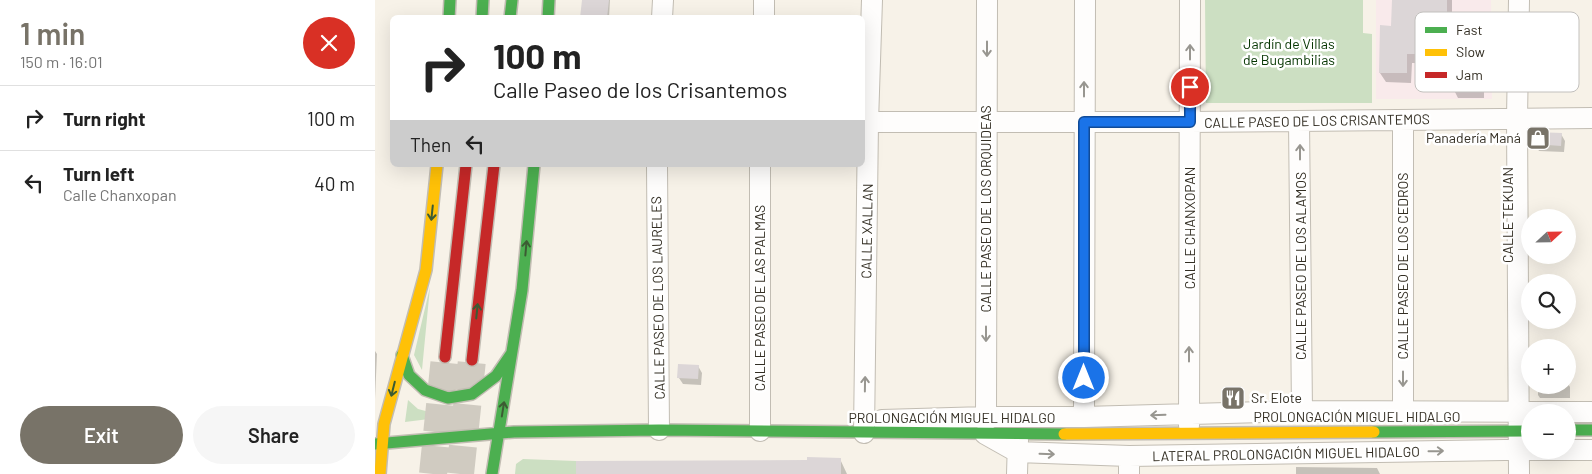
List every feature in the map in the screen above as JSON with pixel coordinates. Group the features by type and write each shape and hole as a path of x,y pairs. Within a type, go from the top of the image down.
{"main road":[{"path":"449,15 450,0"},
{"path":"482,15 483,0"},
{"path":"511,15 513,0"},
{"path":"548,15 549,0"},
{"path":"380,474 379,443 426,270 437,167"},
{"path":"445,357 466,167"},
{"path":"472,360 494,167"},
{"path":"492,474 522,290 534,167"},
{"path":"402,355 409,375 425,390 448,398 472,394 496,376 511,353"},
{"name":"PROLONGACIÓN MIGUEL HIDALGO","path":"1017,443 1189,424 1516,439"},
{"path":"379,443 499,433 766,430"},
{"path":"1576,430 1592,430"}],"street":[{"path":"662,15 663,0"},
{"path":"764,0 764,15"},
{"name":"CALLE XALLAN","path":"865,122 872,0"},
{"name":"CALLE PASEO DE LOS ORQUIDEAS","path":"986,426 987,0"},
{"path":"1084,418 1085,0"},
{"name":"CALLE CHANXOPAN","path":"1188,456 1190,0"},
{"name":"CALLE TEKUAN","path":"1512,92 1513,411 1516,439"},
{"name":"CALLE TEKUAN","path":"1513,118 1514,92"},
{"name":"CALLE PASEO DE LOS CRISANTEMOS","path":"865,122 1190,122 1592,118"},
{"name":"CALLE PASEO DE LOS CEDROS","path":"1403,120 1403,412"},
{"name":"CALLE PASEO DE LOS ALAMOS","path":"1299,121 1302,411"},
{"name":"CALLE PASEO DE LOS LAURELES","path":"657,167 659,430"},
{"name":"CALLE PASEO DE LAS PALMAS","path":"760,167 766,430"},
{"name":"CALLE XALLAN","path":"864,427 865,167"},
{"path":"766,430 817,423 864,427 986,426 1084,418 1189,424 1302,411 1592,412"},
{"name":"LATERAL PROLONGACIÓN MIGUEL HIDALGO","path":"986,426 1017,443 1129,465 1151,465 1188,456 1516,439 1592,450"},
{"path":"1505,474 1516,439"},
{"path":"1516,439 1519,474"},
{"path":"1017,443 1017,474"}],"shaded area":[{"path":"1376,0 1491,0 1491,12 1415,12 1415,92 1492,92 1492,99 1376,99"}],"green space":[{"name":"Jardín de Villas de Bugambilias","path":"1205,0 1363,0 1363,33 1372,34 1372,103 1206,103"},
{"path":"430,287 422,370 414,355"},
{"path":"408,400 418,409 437,414 437,418 405,422"},
{"path":"523,459 576,461 576,474 515,474 516,464"}],"building":[{"path":"582,0 609,0 607,15 580,15"},
{"path":"1392,0 1447,0 1447,12 1415,12 1415,54 1407,54 1407,73 1379,73 1380,25 1391,26"},
{"path":"1535,132 1562,133 1561,146 1534,144"},
{"path":"678,364 699,365 698,379 677,378"},
{"path":"807,457 841,458 841,474 576,474 576,461 807,460"}],"tunnel":[{"path":"433,474 445,357"},
{"path":"460,474 472,360"}],"traffic: fast":[{"path":"449,15 450,0"},
{"path":"482,15 483,0"},
{"path":"510,15 512,0"},
{"path":"548,15 549,0"},
{"path":"492,474 522,290 534,167"},
{"path":"402,355 409,375 425,390 448,398 472,394 496,376 511,354"},
{"path":"375,444 514,432 659,430 1064,434"},
{"path":"1576,430 1592,430"},
{"path":"1374,432 1521,431"}],"traffic: slow":[{"path":"380,474 384,424 426,270 437,167"},
{"path":"1064,434 1374,432"}],"traffic: jam":[{"path":"445,357 466,167"},
{"path":"472,360 494,167"}],"place":[{"name":"Panadería Maná","path":"1538,138"},
{"name":"Sr. Elote","path":"1233,398"}],"route":[{"path":"1084,378 1084,122 1190,122 1190,87"}]}
